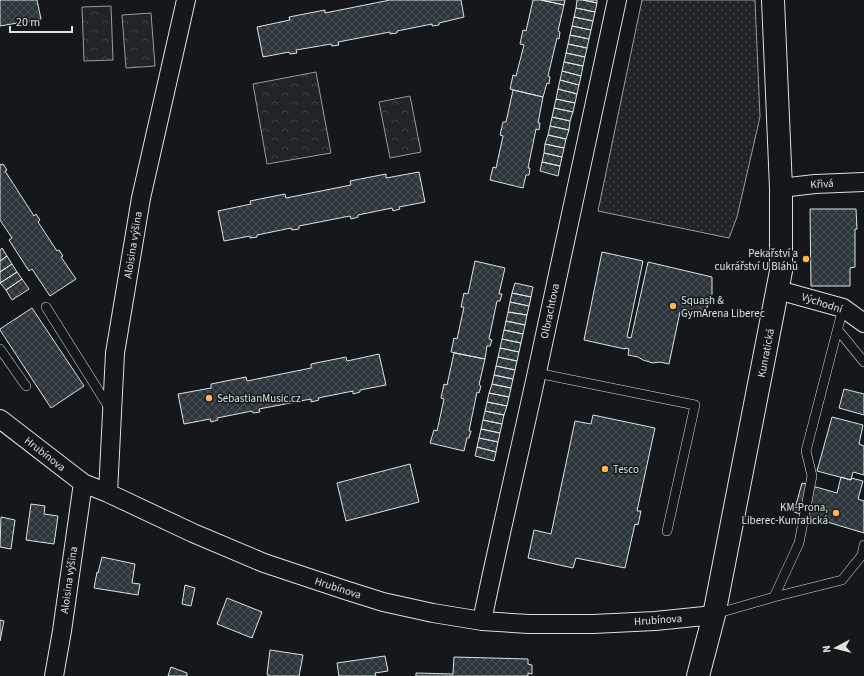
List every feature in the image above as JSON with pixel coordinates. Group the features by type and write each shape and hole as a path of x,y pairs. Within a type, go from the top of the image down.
{"street":[{"name":"Aloisina výšina","path":"108,493 115,353 141,198 186,0"},
{"name":"Olbrachtova","path":"482,621 617,0"},
{"name":"Kunratická","path":"698,676 714,615 781,271 781,188 773,0"},
{"name":"Křivá","path":"781,188 815,184 864,182"},
{"name":"Východní","path":"778,290 843,308 864,323"},
{"name":"Hrubínova","path":"0,419 83,483 108,493 193,533 264,563 383,602 433,613 482,621 529,624 593,624 655,621 714,615"},
{"name":"Aloisina výšina","path":"54,676 62,631 83,483"}],"lane":[{"path":"46,306 112,413"},
{"path":"774,598 799,543 812,476 806,451 843,308"},
{"path":"838,330 864,362"},
{"path":"0,349 26,386"},
{"path":"537,373 695,405 667,531"},
{"path":"714,615 842,580 862,555 864,545"}],"green space":[{"path":"642,0 755,0 760,117 737,217 729,238 598,211"},
{"path":"111,6 113,60 84,61 82,7"},
{"path":"151,13 155,66 126,68 122,15"},
{"path":"316,72 331,153 267,164 253,84"},
{"path":"410,96 421,152 390,158 379,102"}],"building":[{"path":"0,0 37,0 41,19 0,26"},
{"path":"390,0 461,0 464,17 439,23 439,25 432,26 432,24 397,31 397,33 390,34 390,32 338,42 339,45 332,46 331,44 296,50 297,53 290,54 289,52 263,57 257,27 290,20 289,17 325,10 325,13"},
{"path":"533,0 541,0 564,5 558,31 560,32 559,39 557,38 548,76 550,77 549,84 547,83 543,97 510,89 513,75 516,76 524,45 520,44 523,30 526,31"},
{"path":"541,0 565,0 564,5"},
{"path":"577,0 597,3 595,12 576,8"},
{"path":"583,0 597,0 597,3"},
{"path":"576,8 595,12 593,21 574,17"},
{"path":"574,17 593,21 591,30 572,26"},
{"path":"572,26 591,30 589,39 570,35"},
{"path":"570,35 589,39 587,48 568,44"},
{"path":"568,44 587,48 585,57 566,53"},
{"path":"566,53 585,57 583,66 564,62"},
{"path":"564,62 583,66 581,76 562,71"},
{"path":"562,71 581,76 579,85 560,80"},
{"path":"560,80 579,85 577,94 558,89"},
{"path":"558,89 577,94 575,103 556,99"},
{"path":"513,90 543,97 538,123 540,123 539,130 536,129 528,168 530,168 529,175 526,175 523,188 490,180 493,167 496,168 503,136 500,135 503,122 506,122"},
{"path":"556,99 575,103 573,112 554,108"},
{"path":"554,108 573,112 570,121 552,117"},
{"path":"552,117 570,121 569,130 550,126"},
{"path":"550,126 569,130 566,139 548,135"},
{"path":"548,135 566,139 564,148 545,144"},
{"path":"545,144 564,148 562,157 544,153"},
{"path":"544,153 562,157 560,166 542,162"},
{"path":"542,162 560,166 558,176 540,171"},
{"path":"0,164 3,164 7,170 5,171 34,216 36,214 40,220 38,222 57,251 59,250 63,256 61,257 76,279 50,296 32,269 29,271 9,240 12,238 0,220"},
{"path":"419,172 425,202 399,207 400,209 393,211 392,208 358,215 358,217 351,219 350,216 299,226 299,229 292,230 291,228 257,235 257,237 250,238 250,236 224,241 218,211 251,204 250,201 285,194 286,198 351,185 350,181 386,174 386,178"},
{"path":"810,209 856,209 857,229 855,229 855,267 850,268 850,286 811,286"},
{"path":"2,248 7,256 0,261 0,250"},
{"name":"Squash & GymArena Liberec","path":"602,252 643,261 627,337 631,338 648,262 712,277 712,294 703,317 680,312 669,364 660,362 653,363 628,355 629,349 584,340"},
{"path":"7,256 12,264 0,272 0,261"},
{"path":"475,261 505,268 499,294 502,294 500,301 497,301 489,339 492,340 490,346 487,346 485,359 451,352 454,338 457,339 464,307 461,307 464,293 468,294"},
{"path":"12,264 17,272 0,283 0,272"},
{"path":"17,272 22,279 6,290 0,283"},
{"path":"22,279 29,289 12,300 6,290"},
{"path":"515,283 533,287 531,297 512,293"},
{"path":"512,293 531,297 529,306 510,302"},
{"path":"510,302 529,306 527,315 508,312"},
{"path":"32,308 84,386 51,408 0,330"},
{"path":"508,312 527,315 525,325 506,321"},
{"path":"506,321 525,325 523,334 504,330"},
{"path":"504,330 523,334 521,343 502,339"},
{"path":"502,339 521,343 519,352 500,348"},
{"path":"500,348 519,352 517,361 498,357"},
{"path":"454,353 485,359 479,385 481,386 479,393 477,392 469,431 471,431 469,438 467,438 464,451 430,443 434,430 437,431 444,399 441,398 444,384 447,385"},
{"path":"379,354 386,385 360,390 360,392 353,394 353,391 318,398 319,400 311,402 311,399 259,409 260,412 253,413 252,411 217,418 218,420 211,422 210,419 184,424 178,394 211,388 211,384 246,377 247,381 311,368 311,364 346,357 347,361"},
{"path":"498,357 517,361 515,370 496,366"},
{"path":"496,366 515,370 513,379 494,375"},
{"path":"494,375 513,379 511,388 492,384"},
{"path":"492,384 511,388 509,397 489,393"},
{"path":"844,389 864,394 864,415 839,408"},
{"path":"489,393 509,397 507,406 487,402"},
{"path":"487,402 507,406 504,415 485,411"},
{"path":"485,411 504,415 502,424 483,420"},
{"name":"Tesco","path":"593,415 655,428 637,511 641,511 638,525 635,524 625,568 576,558 573,568 528,558 534,530 551,534 575,421 591,424"},
{"path":"832,417 863,425 859,444 864,446 864,475 853,472 851,480 817,471"},
{"path":"483,420 502,424 500,433 481,429"},
{"path":"481,429 500,433 498,442 479,438"},
{"path":"479,438 498,442 496,452 477,447"},
{"path":"477,447 496,452 494,461 475,456"},
{"path":"410,464 419,502 346,521 337,483"},
{"path":"841,477 863,481 858,499 864,501 864,533 794,512 802,483 837,493"},
{"path":"31,504 45,506 44,514 58,516 54,544 26,540"},
{"path":"1,517 15,520 11,549 0,547"},
{"path":"102,557 135,564 132,583 140,584 138,595 94,588"},
{"path":"185,585 195,588 191,606 182,604"},
{"path":"227,598 262,612 252,638 217,624"},
{"path":"0,620 4,621 0,641"},
{"path":"270,650 303,655 299,676 268,676"},
{"path":"385,656 388,671 375,673 376,676 339,676 337,663"},
{"path":"454,657 528,659 528,664 532,665 532,674 528,673 528,676 416,676 416,673 453,674"},
{"path":"171,667 187,673 187,676 168,676"}],"place":[{"name":"Pekařství a cukrářství U Bláhů","path":"806,259"},
{"name":"Squash & GymArena Liberec","path":"673,306"},
{"name":"SebastianMusic.cz","path":"209,398"},
{"name":"Tesco","path":"605,469"},
{"name":"KM-Prona, Liberec-Kunratická","path":"836,513"}]}
